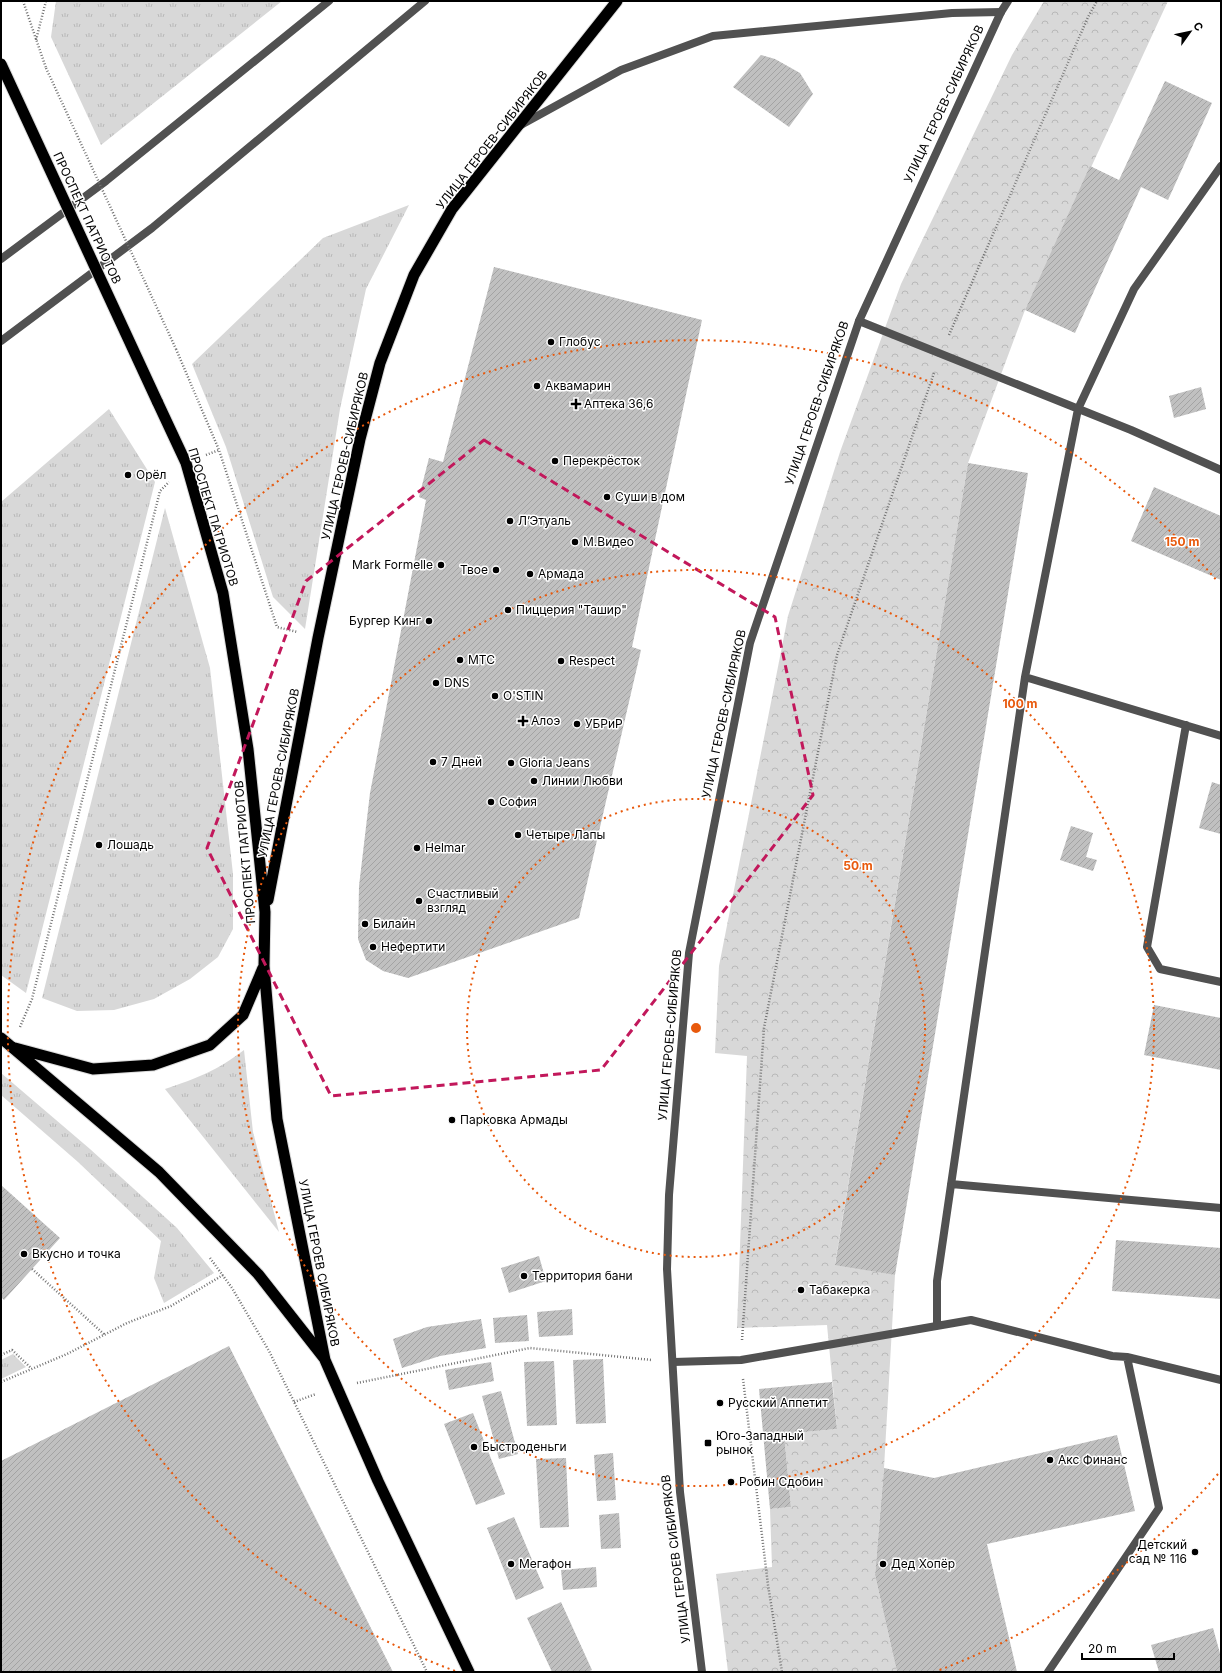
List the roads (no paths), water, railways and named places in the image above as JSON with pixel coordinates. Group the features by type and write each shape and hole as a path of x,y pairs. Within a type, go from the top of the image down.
{"highway":[{"name":"УЛИЦА ГЕРОЕВ-СИБИРЯКОВ","path":"266,912 318,638 362,431 380,363 414,275 452,209 519,127 618,1"},
{"name":"ПРОСПЕКТ ПАТРИОТОВ","path":"1,64 186,463 223,593 248,749 266,912 264,966"},
{"path":"1,1038 11,1046 92,1068 152,1066 210,1045 243,1015 264,966"},
{"name":"УЛИЦА ГЕРОЕВ СИБИРЯКОВ","path":"264,966 277,1118 325,1360"},
{"name":"УЛИЦА ГЕРОЕВ СИБИРЯКОВ","path":"11,1046 159,1172 258,1274 325,1360"},
{"path":"325,1360 378,1481 469,1672"}],"street":[{"path":"1,259 106,181 329,1"},
{"path":"1,341 152,228 426,1"},
{"path":"519,127 621,70 713,36 952,13 1001,12 1008,1"},
{"name":"УЛИЦА ГЕРОЕВ-СИБИРЯКОВ","path":"676,1442 667,1269 669,1195 689,953 750,642 859,321 1001,12"},
{"path":"937,1325 936,1281 1026,677 1078,409 1134,289 1221,166"},
{"path":"859,321 1078,409 1221,470"},
{"path":"1026,677 1221,736"},
{"path":"1186,725 1147,947 1160,969 1221,982"},
{"path":"951,1184 1221,1208"},
{"path":"673,1362 741,1360 971,1320 1112,1356 1127,1357 1221,1380"},
{"path":"1048,1672 1159,1508 1127,1357"},
{"name":"УЛИЦА ГЕРОЕВ СИБИРЯКОВ","path":"676,1442 680,1492 702,1672"}],"place":[{"name":"Глобус","path":"551,342"},
{"name":"Аквамарин","path":"537,386"},
{"name":"Аптека 36,6","path":"576,404"},
{"name":"Перекрёсток","path":"555,461"},
{"name":"Орёл","path":"128,475"},
{"name":"Суши в дом","path":"607,497"},
{"name":"Л’Этуаль","path":"510,521"},
{"name":"М.Видео","path":"575,542"},
{"name":"Mark Formelle","path":"441,565"},
{"name":"Твое","path":"496,570"},
{"name":"Армада","path":"530,574"},
{"name":"Пиццерия \"Ташир\"","path":"508,610"},
{"name":"Бургер Кинг","path":"429,621"},
{"name":"МТС","path":"460,660"},
{"name":"Respect","path":"561,661"},
{"name":"DNS","path":"436,683"},
{"name":"O'STIN","path":"495,696"},
{"name":"Алоэ","path":"523,721"},
{"name":"УБРиР","path":"577,724"},
{"name":"7 Дней","path":"433,762"},
{"name":"Gloria Jeans","path":"511,763"},
{"name":"Линии Любви","path":"534,781"},
{"name":"София","path":"491,802"},
{"name":"Четыре Лапы","path":"518,835"},
{"name":"Лошадь","path":"99,845"},
{"name":"Helmar","path":"417,848"},
{"name":"Счастливый взгляд","path":"419,901"},
{"name":"Билайн","path":"365,924"},
{"name":"Нефертити","path":"373,947"},
{"name":"Парковка Армады","path":"452,1120"},
{"name":"Вкусно и точка","path":"24,1254"},
{"name":"Территория бани","path":"524,1276"},
{"name":"Табакерка","path":"801,1290"},
{"name":"Русский Аппетит","path":"720,1403"},
{"name":"Юго-Западный рынок","path":"708,1443"},
{"name":"Быстроденьги","path":"474,1447"},
{"name":"Акс Финанс","path":"1050,1460"},
{"name":"Робин Сдобин","path":"731,1482"},
{"name":"Детский сад № 116","path":"1195,1552"},
{"name":"Мегафон","path":"511,1564"},
{"name":"Дед Хопёр","path":"883,1564"}]}
